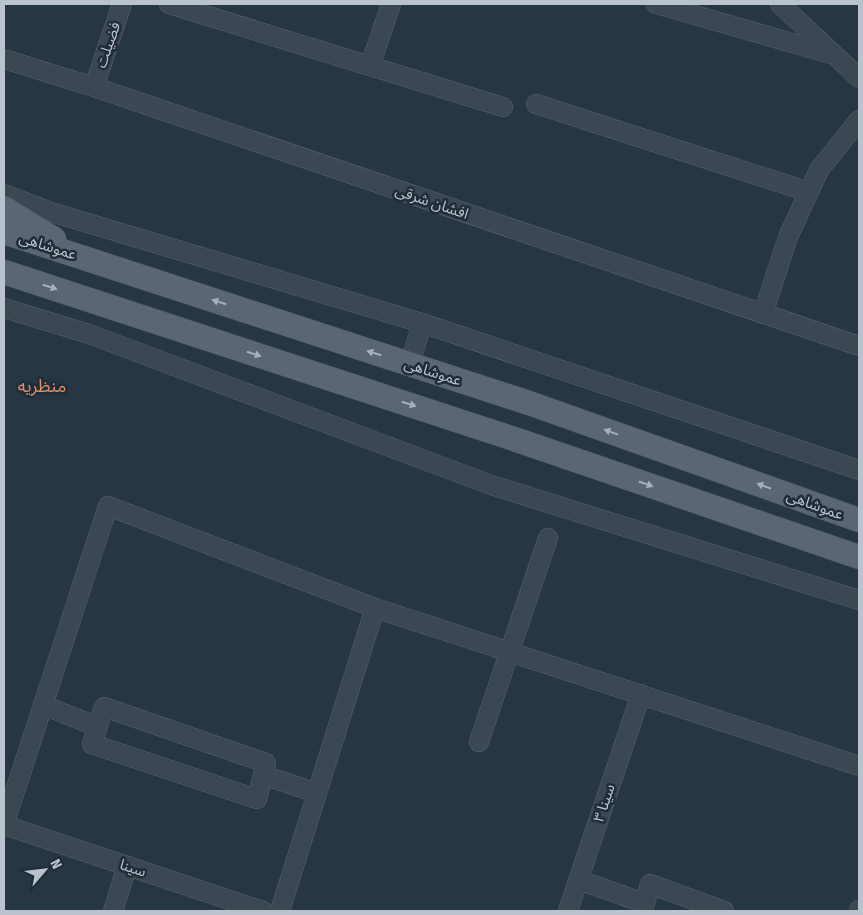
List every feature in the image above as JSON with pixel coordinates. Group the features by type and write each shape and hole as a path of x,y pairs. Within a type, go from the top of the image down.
{"main road":[{"path":"4,208 85,258"},
{"name":"عموشاهی","path":"4,232 529,403 859,520"},
{"path":"4,272 517,440 859,557"},
{"path":"517,440 524,432 528,423 529,403"}],"street":[{"name":"فضیلت","path":"94,87 122,4"},
{"path":"169,4 503,106"},
{"path":"370,66 391,4"},
{"path":"656,4 834,55"},
{"path":"780,4 859,78"},
{"name":"افشان شرقی","path":"4,58 859,346"},
{"path":"536,104 809,192"},
{"path":"763,314 788,237 819,170 859,120"},
{"path":"4,194 51,212 422,323 859,470"},
{"path":"4,308 88,334 492,485 859,600"},
{"path":"410,364 422,323"},
{"path":"4,825 108,506 375,608 859,766"},
{"path":"478,742 548,538"},
{"path":"280,911 375,608"},
{"name":"سینا ۳","path":"568,911 641,694"},
{"path":"43,705 98,727"},
{"path":"104,707 266,763 257,799 92,744 98,727 104,707"},
{"path":"263,775 317,793"},
{"name":"سینا","path":"4,825 263,911"},
{"path":"113,911 127,866"},
{"path":"579,880 644,907 650,884 724,911"}],"district":[{"name":"منظریه","path":"42,386"}]}
